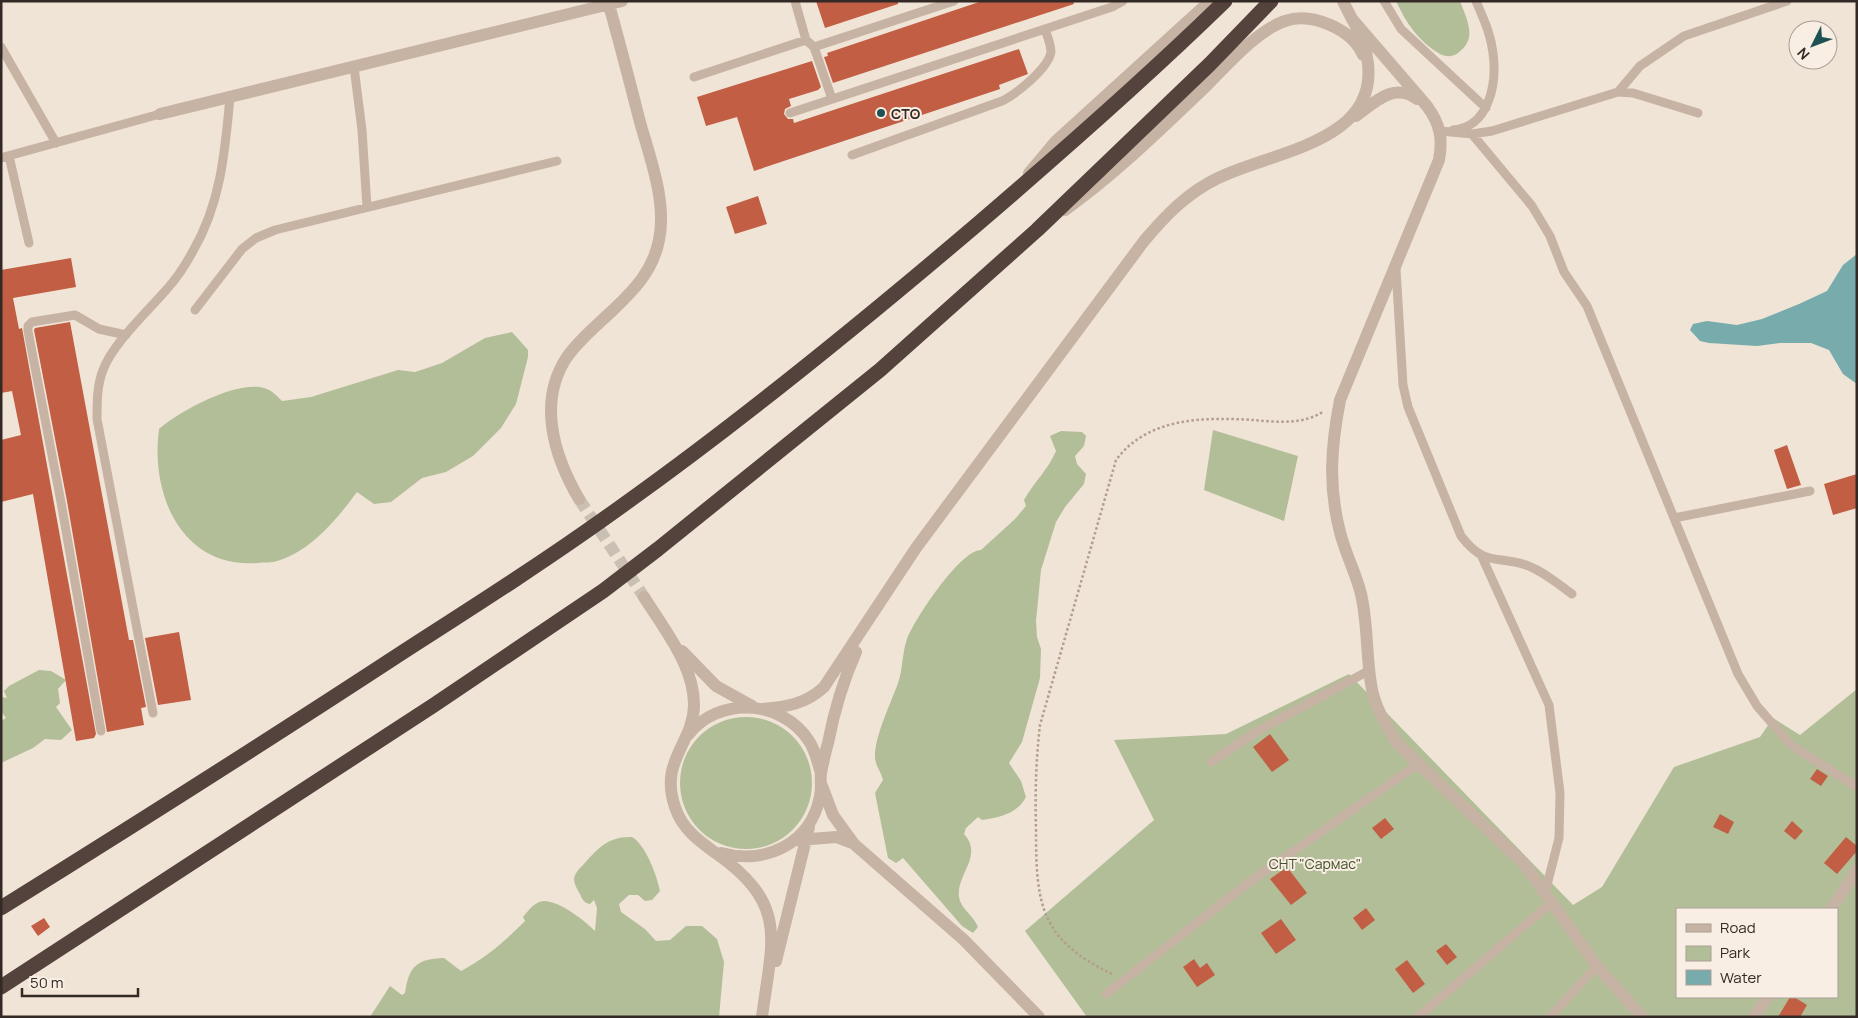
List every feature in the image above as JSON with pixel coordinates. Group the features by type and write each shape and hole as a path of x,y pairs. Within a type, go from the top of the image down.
{"highway":[{"path":"1,908 281,733 624,505 728,429 847,336 1009,198 1111,108 1226,1"},
{"path":"1,987 434,705 603,591 880,370 1036,230 1190,84 1271,1"}],"street":[{"path":"160,114 622,1"},
{"path":"1009,198 1055,142 1210,1"},
{"path":"1343,1 1362,38 1369,69 1366,93 1359,107 1343,126"},
{"path":"580,499 556,448 550,407 553,388 568,357 644,277 654,260 661,218 648,152 609,5"},
{"path":"1036,230 1096,188 1246,48 1274,26 1286,21 1300,19 1319,21 1334,27 1362,52 1369,69"},
{"path":"1352,19 1427,106 1436,120 1442,144 1439,160 1340,400 1332,442 1332,477 1340,532 1361,593 1371,685 1383,719 1398,743 1524,864 1597,966 1642,1017"},
{"path":"678,749 692,729 714,714 738,707 759,708 794,704 817,694 835,674 868,624 892,582 916,548 1144,241 1172,209 1220,176 1324,137 1392,92 1401,91 1411,95 1427,106"},
{"path":"644,598 666,632 690,680 693,696 691,720 678,749 670,782 675,808 683,824 705,846 743,874 762,898 768,910 771,921 772,941 762,1017"},
{"path":"762,1017 810,823 816,811 838,702 847,673 868,624"},
{"path":"666,632 703,675 716,686 759,708 778,714 799,729 816,754 821,780 833,815 854,844 964,940 1039,1017"},
{"path":"790,844 810,823"},
{"path":"705,846 719,853 750,858 776,852 790,844 806,839 836,837 854,844"},
{"path":"1832,908 1857,870"},
{"path":"1754,1017 1767,998"}],"lane":[{"path":"795,1 806,40 814,47 832,99"},
{"path":"814,47 954,1"},
{"path":"790,113 1112,7 1123,1"},
{"path":"1384,1 1401,28 1486,108"},
{"path":"1440,131 1464,127 1479,117 1486,108 1492,90 1493,52 1487,26 1476,1"},
{"path":"1618,92 1640,66 1684,36 1787,1"},
{"path":"852,155 1002,101 1015,94 1046,64 1051,51 1045,29"},
{"path":"694,77 806,40"},
{"path":"1,48 56,143"},
{"path":"354,67 362,130 367,207"},
{"path":"1440,131 1472,134 1492,131 1618,92 1633,92 1698,113"},
{"path":"153,713 97,419 97,396 104,369 126,335 169,287 194,250 214,206 224,167 230,97"},
{"path":"29,243 5,157 160,114"},
{"path":"1472,134 1532,206 1550,236 1564,272 1587,306 1738,674 1757,706 1791,745 1857,787"},
{"path":"195,310 242,249 256,238 275,230 557,161"},
{"path":"1395,266 1403,385 1408,407 1462,536 1471,549 1482,557 1525,565 1540,572 1572,594"},
{"path":"101,731 28,326 32,322 75,315 99,329 126,335"},
{"path":"1674,518 1810,490"},
{"path":"1418,1017 1549,897 1559,838 1560,793 1549,705 1482,557"},
{"path":"1211,762 1256,732 1370,670"},
{"path":"1106,994 1244,886 1418,764"},
{"path":"1550,1017 1597,966"}],"path":[{"path":"1124,980 1088,963 1066,945 1052,927 1043,909 1036,877 1035,770 1040,725 1116,460 1133,441 1168,424 1193,420 1230,419 1275,422 1301,420 1319,414 1340,400"}],"green space":[{"path":"1396,1 1460,1 1468,22 1468,42 1456,54 1442,55 1419,38 1404,17"},
{"path":"512,332 528,350 528,357 516,404 501,428 473,456 446,472 422,478 391,502 374,504 357,492 332,523 312,542 289,557 275,562 232,562 209,554 191,541 177,523 166,502 160,479 159,429 194,406 239,388 264,388 282,401 311,397 398,370 415,372 442,363 485,338"},
{"path":"1213,430 1298,456 1284,521 1204,490"},
{"path":"1061,431 1082,432 1086,436 1084,446 1075,456 1077,464 1086,474 1084,484 1065,507 1056,522 1041,570 1036,621 1037,637 1041,649 1040,678 1022,742 1009,763 1021,781 1026,797 1018,807 1007,814 982,820 978,817 966,828 964,834 971,850 968,865 961,881 959,897 962,905 978,927 973,933 962,926 903,858 896,863 888,858 875,793 883,780 876,763 876,748 880,729 900,678 907,639 919,617 950,573 972,553 981,550 1015,519 1026,506 1024,500 1056,451 1050,436"},
{"path":"39,670 51,671 66,680 58,689 60,703 56,707 72,730 61,740 45,739 33,748 1,763 1,721 6,718 1,711 1,697 7,698 4,691 9,686"},
{"name":"СНТ \"Сармас\"","path":"1349,674 1573,905 1602,887 1674,767 1760,737 1773,718 1800,735 1857,689 1857,1017 1087,1017 1025,931 1154,820 1114,740 1226,734"},
{"path":"746,717 759,718 771,722 793,736 807,758 811,770 811,796 807,808 793,830 771,844 759,848 746,849 733,848 721,844 699,830 685,808 681,796 680,783 681,770 685,758 699,736 721,722 733,718"},
{"path":"632,837 642,847 654,869 660,891 652,900 645,901 638,895 629,895 619,904 621,912 645,929 656,941 670,940 686,926 702,926 717,939 724,962 719,1017 370,1017 390,986 402,995 405,993 412,970 421,962 444,958 461,971 503,942 525,921 523,917 529,909 541,901 557,904 565,908 595,931 597,908 594,900 590,904 582,899 575,883 575,875 593,854 610,841"}],"water":[{"path":"1857,254 1857,384 1843,374 1829,350 1811,343 1780,343 1757,346 1709,343 1700,341 1690,330 1693,324 1707,321 1737,325 1762,319 1799,304 1827,291 1843,265"}],"building":[{"path":"816,1 898,1 898,4 825,28"},
{"path":"982,1 1073,1 1074,4 833,83 824,57 828,56 827,53"},
{"path":"1019,49 1028,74 999,85 1000,89 754,171 737,117 706,126 697,97 812,61 821,87 818,90 789,99 791,106 785,109 784,114 788,119 793,119 794,123"},
{"path":"758,196 767,224 735,234 726,207"},
{"path":"71,258 76,287 13,298 19,329 22,328 96,734 94,738 76,741 33,494 1,502 1,440 21,435 12,391 1,393 1,270"},
{"path":"70,322 129,640 133,640 146,707 141,708 144,725 107,732 67,501 34,330 35,328"},
{"path":"1787,445 1801,485 1787,489 1774,450"},
{"path":"1857,474 1857,508 1833,515 1824,484"},
{"path":"179,632 191,700 158,705 145,638"},
{"path":"1270,734 1289,760 1272,772 1253,747"},
{"path":"1817,769 1828,776 1821,786 1810,779"},
{"path":"1720,814 1734,822 1728,834 1713,827"},
{"path":"1385,818 1394,829 1381,839 1372,828"},
{"path":"1792,821 1803,831 1795,840 1784,831"},
{"path":"1846,837 1857,846 1857,851 1837,874 1824,863"},
{"path":"1287,867 1307,893 1291,905 1270,879"},
{"path":"1366,908 1375,920 1362,930 1353,918"},
{"path":"44,918 50,927 38,936 31,926"},
{"path":"1281,919 1296,940 1276,954 1261,933"},
{"path":"1446,944 1457,957 1447,965 1436,951"},
{"path":"1194,959 1200,968 1207,963 1215,975 1197,987 1183,967"},
{"path":"1407,960 1425,984 1413,993 1395,969"},
{"path":"1789,998 1796,998 1807,1005 1800,1017 1778,1017"}],"tunnel":[{"path":"579,499 644,597"}],"place":[{"name":"СТО","path":"881,113"}]}
